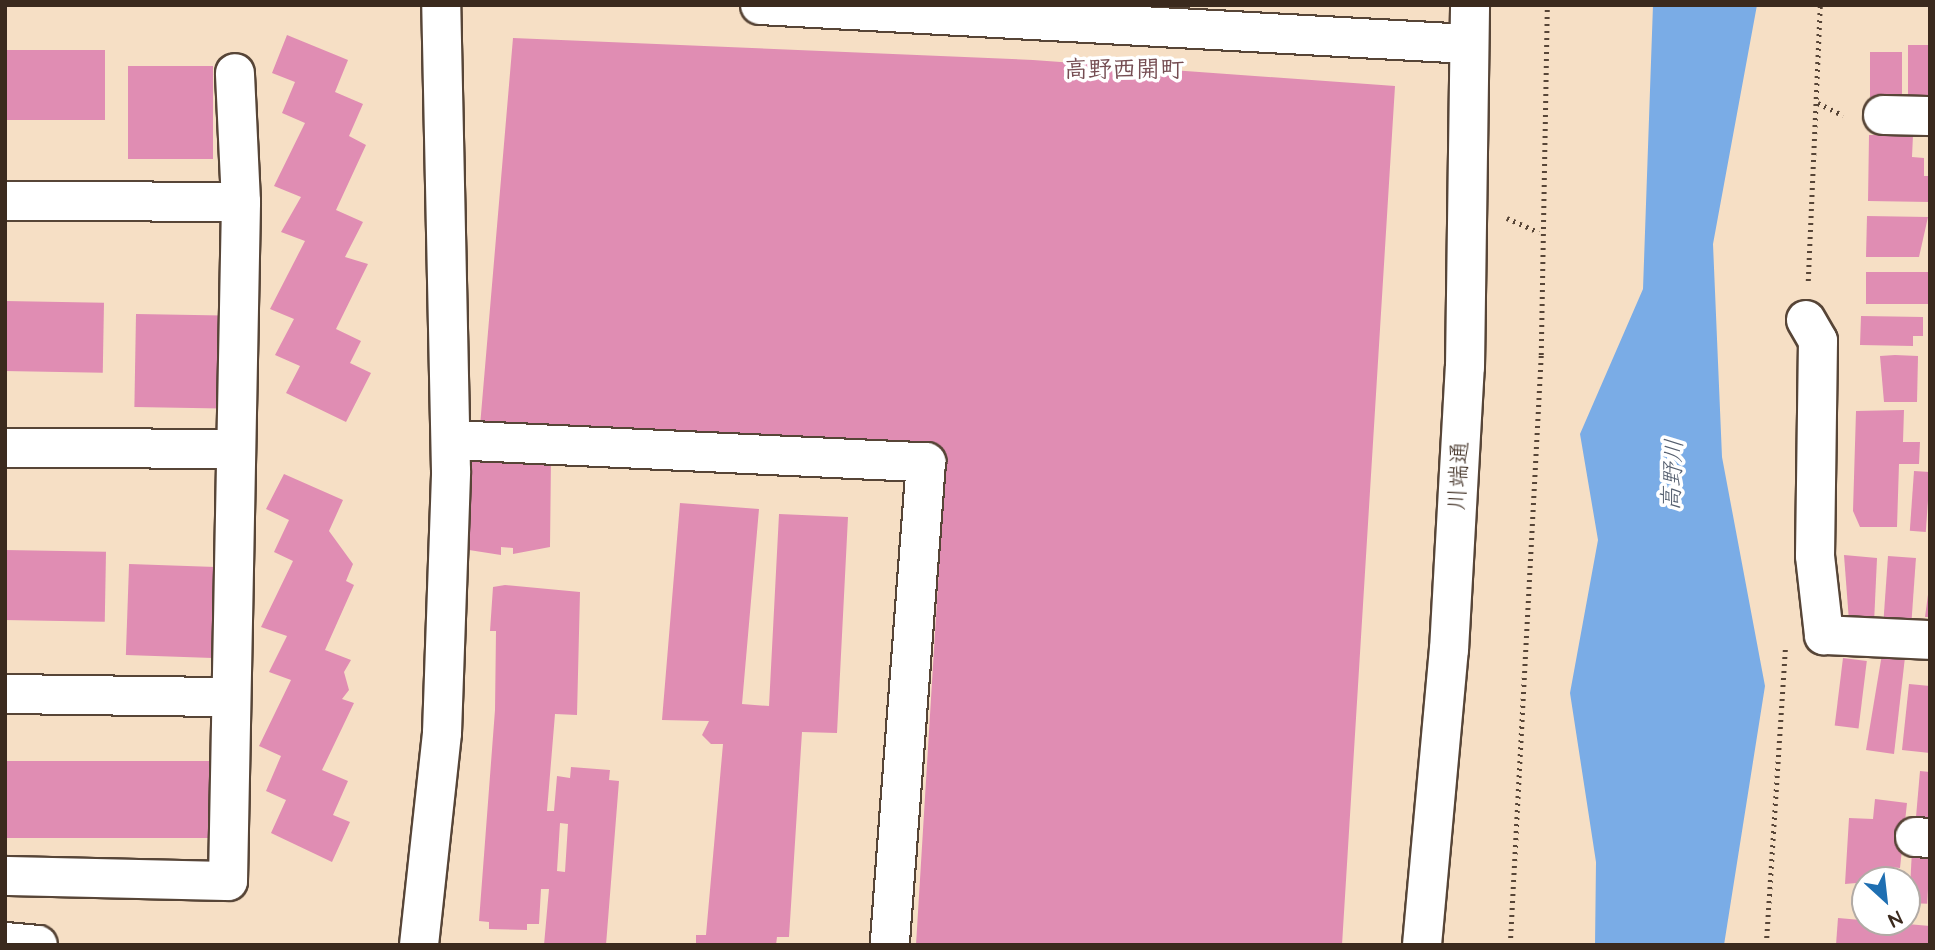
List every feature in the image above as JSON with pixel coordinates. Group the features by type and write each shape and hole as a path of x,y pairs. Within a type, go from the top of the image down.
{"street":[{"path":"419,945 442,733 450,440 441,5"},
{"path":"760,5 891,10 1469,44"},
{"name":"川端通","path":"1422,945 1449,650 1465,367 1470,5"},
{"path":"5,876 228,881 241,202 235,73"},
{"path":"1883,115 1930,116"},
{"path":"5,201 241,202"},
{"path":"1806,320 1818,341 1815,556 1824,635 1930,640"},
{"path":"450,440 926,462 890,945"},
{"path":"5,448 236,449"},
{"path":"5,694 231,697"},
{"path":"5,942 38,945"}],"path":[{"path":"1510,945 1541,355 1547,5"}],"water":[{"name":"高野川","path":"1653,5 1757,5 1713,244 1722,457 1765,686 1724,945 1595,945 1596,862 1570,693 1598,540 1580,434 1643,289"}],"building":[{"path":"287,35 348,60 335,92 363,104 349,136 366,145 336,210 363,222 345,257 368,264 336,329 361,341 350,363 371,373 346,422 286,393 300,366 275,355 294,319 270,309 305,241 281,232 301,197 274,186 305,123 282,113 295,82 272,73"},
{"path":"513,38 1033,60 1395,86 1342,945 916,945 946,452 480,426"},
{"path":"1908,45 1930,45 1930,97 1908,97"},
{"path":"5,50 105,50 105,120 5,120"},
{"path":"1870,52 1902,52 1902,97 1870,97"},
{"path":"128,66 213,66 213,159 128,159"},
{"path":"1869,135 1913,135 1912,157 1924,158 1924,176 1930,176 1930,202 1868,201"},
{"path":"1867,216 1928,217 1919,257 1866,257"},
{"path":"1866,272 1928,272 1928,304 1866,304"},
{"path":"5,301 104,303 103,373 5,371"},
{"path":"136,314 223,316 221,409 134,407"},
{"path":"1861,316 1923,317 1923,336 1913,336 1913,346 1860,345"},
{"path":"1880,356 1918,356 1917,402 1884,402"},
{"path":"1904,410 1903,442 1920,442 1919,464 1899,464 1897,527 1860,527 1853,511 1856,411"},
{"path":"471,459 551,459 550,547 513,554 513,548 501,547 501,555 469,550"},
{"path":"1914,471 1930,472 1926,532 1910,531"},
{"path":"284,474 343,500 329,531 353,564 346,581 354,585 325,650 351,660 344,672 349,690 342,699 354,703 322,770 348,781 333,815 350,822 332,862 271,833 286,800 266,791 281,756 259,746 291,680 269,672 287,636 261,627 293,561 274,552 289,520 266,509"},
{"path":"680,503 759,509 742,704 769,706 779,514 848,517 837,733 802,732 789,937 777,937 776,945 696,945 696,935 706,935 723,744 711,744 702,735 709,721 662,720"},
{"path":"5,550 106,552 105,622 5,620"},
{"path":"1844,555 1877,558 1874,623 1849,621"},
{"path":"1888,556 1916,558 1911,626 1883,624"},
{"path":"129,564 216,567 213,658 126,655"},
{"path":"1930,580 1930,617 1925,617"},
{"path":"505,585 580,592 577,715 555,714 547,811 554,811 557,776 570,778 571,767 610,770 609,780 619,781 606,945 544,945 549,889 541,889 539,924 527,924 527,930 489,929 489,922 479,921 495,710 496,631 490,631 493,587","holes":["560,823 568,824 565,872 557,871"]},
{"path":"1882,654 1905,657 1894,754 1866,750"},
{"path":"1843,658 1867,661 1859,728 1835,725"},
{"path":"1909,684 1930,686 1930,753 1902,750"},
{"path":"5,761 213,761 213,838 5,838"},
{"path":"1920,771 1930,772 1930,818 1916,817"},
{"path":"1875,799 1907,803 1900,866 1851,866 1851,883 1845,884 1849,818 1873,819"},
{"path":"1912,850 1930,851 1927,904 1921,904 1921,866 1911,866"},
{"path":"1838,918 1851,919 1851,936 1921,936 1921,925 1930,926 1930,945 1836,945"}],"district":[{"name":"高野西開町","path":"1124,71"}]}
